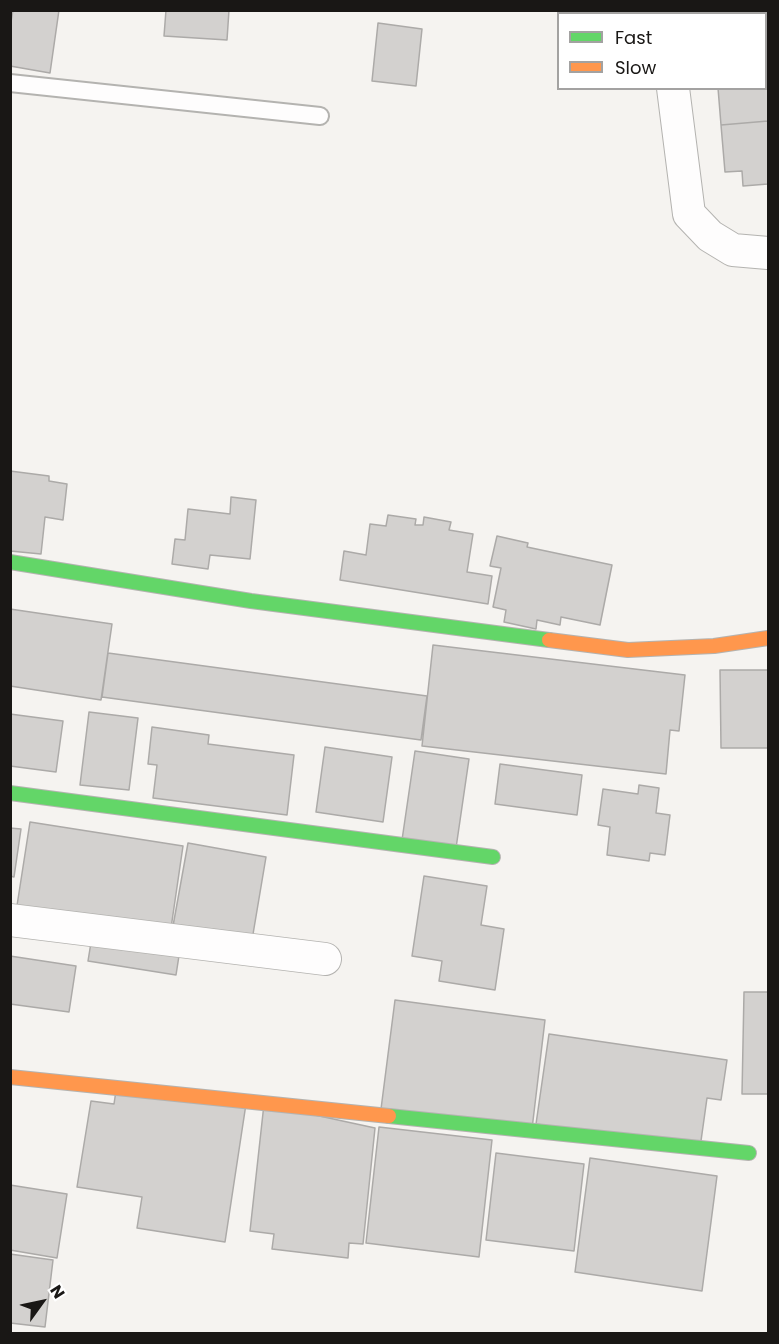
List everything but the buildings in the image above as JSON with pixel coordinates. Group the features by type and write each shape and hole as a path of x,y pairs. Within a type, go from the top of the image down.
{"street":[{"path":"673,90 689,214 710,236 733,250 768,253"},
{"path":"10,562 251,601 628,650 714,646 768,638"},
{"path":"10,793 494,857"},
{"path":"10,920 325,959"},
{"path":"10,1077 749,1153"}],"lane":[{"path":"10,83 320,116"}],"traffic: fast":[{"path":"10,562 251,601 549,640"},
{"path":"10,793 493,857"},
{"path":"389,1116 749,1153"}],"traffic: slow":[{"path":"549,640 628,650 714,646 768,638"},
{"path":"10,1077 389,1116"}]}
